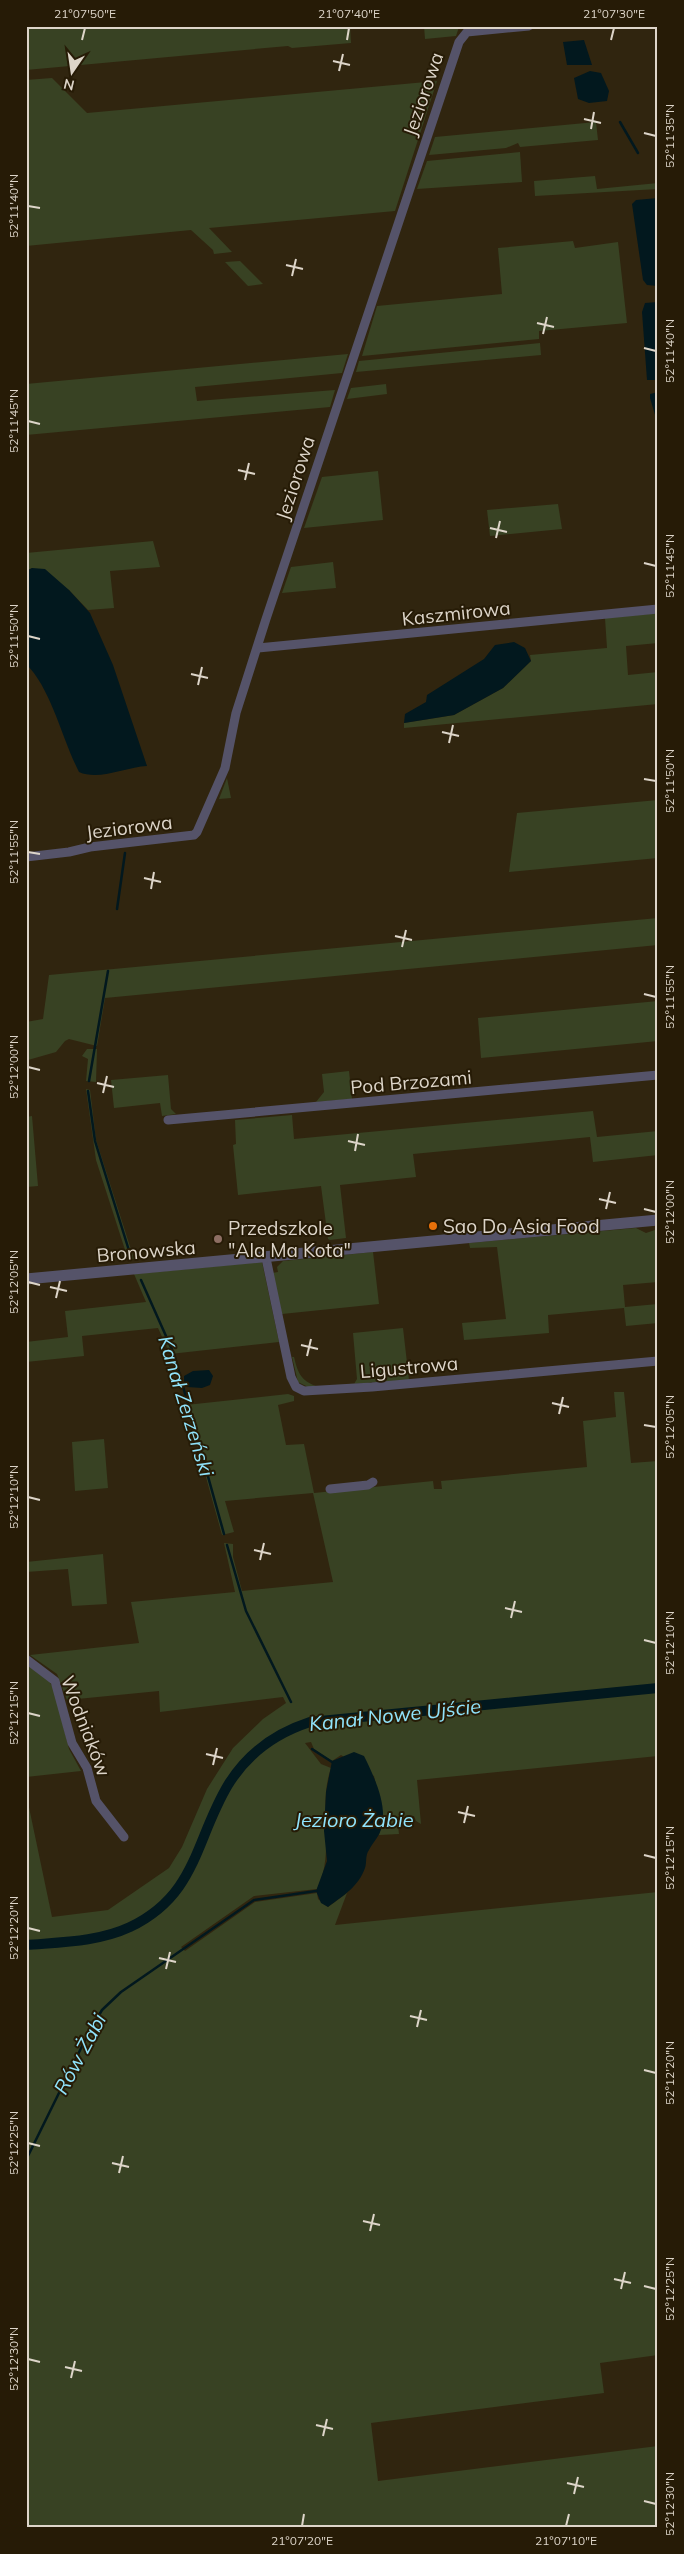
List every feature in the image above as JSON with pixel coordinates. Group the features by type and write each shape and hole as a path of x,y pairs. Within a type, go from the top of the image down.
{"street":[{"name":"Jeziorowa","path":"26,857 196,834 225,768 236,713 458,42 467,32 529,26"},
{"name":"Kaszmirowa","path":"258,648 658,609"},
{"name":"Pod Brzozami","path":"168,1120 658,1075"},
{"name":"Bronowska","path":"26,1279 658,1220"},
{"name":"Ligustrowa","path":"266,1258 291,1377 296,1387 304,1391 372,1387 658,1361"},
{"path":"330,1489 368,1485 373,1482"},
{"name":"Wodniaków","path":"26,1659 55,1681 72,1743 87,1768 96,1800 124,1837"}],"green space":[{"path":"26,26 350,26 351,43 292,48 288,46 26,70"},
{"path":"424,26 464,26 459,27 456,36 425,39"},
{"path":"52,78 87,113 437,81 395,211 209,228 232,252 214,254 213,250 191,230 26,246 26,80"},
{"path":"596,122 598,140 520,147 518,143 506,148 429,155 435,137"},
{"path":"520,152 522,182 417,189 427,161"},
{"path":"595,176 597,189 658,183 658,189 535,196 534,181"},
{"path":"573,241 575,248 618,242 627,323 539,331 539,339 362,356 377,306 502,294 498,248"},
{"path":"240,261 263,284 248,286 225,262"},
{"path":"540,343 541,355 356,372 359,361"},
{"path":"348,354 342,373 195,387 197,401 335,390 330,407 26,435 26,384"},
{"path":"386,384 387,394 347,399 351,388"},
{"path":"378,471 383,520 304,528 322,477"},
{"path":"558,504 562,529 490,536 487,510"},
{"path":"153,541 160,567 110,571 114,608 88,610 69,590 32,568 26,571 26,553"},
{"path":"333,562 336,588 282,593 291,567"},
{"path":"658,613 658,643 626,646 628,675 658,672 658,704 404,728 404,723 454,715 503,688 531,661 530,655 607,648 605,618"},
{"path":"227,778 231,798 219,799"},
{"path":"658,800 658,858 509,872 517,813"},
{"path":"658,918 658,945 105,998 97,1046 69,1039 56,1052 28,1060 26,1022 43,1019 49,975"},
{"path":"658,1001 658,1041 481,1058 478,1018"},
{"path":"87,1049 97,1049 96,1082 86,1081 88,1059 82,1056"},
{"path":"349,1071 352,1099 316,1102 324,1092 322,1074"},
{"path":"168,1075 171,1109 176,1114 162,1116 160,1103 114,1108 111,1080"},
{"path":"86,1089 90,1090 96,1140 134,1259 128,1259 96,1160"},
{"path":"593,1111 597,1137 658,1131 658,1155 593,1162 590,1137 413,1154 416,1177 340,1185 346,1238 330,1240 328,1239 321,1186 238,1195 233,1145 236,1144 235,1120 292,1115 294,1139"},
{"path":"32,1116 38,1186 26,1187 26,1117"},
{"path":"636,1228 646,1233 658,1229 658,1282 623,1285 625,1307 658,1304 658,1323 626,1326 624,1308 548,1315 549,1333 464,1340 462,1323 506,1319 497,1247 470,1248 469,1243"},
{"path":"373,1252 379,1304 282,1314 272,1273 278,1272 277,1267 283,1261"},
{"path":"262,1262 279,1342 170,1354 158,1328 82,1336 84,1356 26,1362 26,1342 68,1337 65,1311 146,1302 134,1274"},
{"path":"403,1328 409,1380 354,1384 357,1379 353,1333"},
{"path":"292,1357 294,1357 297,1368 305,1380 319,1387 308,1387 298,1382"},
{"path":"614,1392 624,1392 631,1463 658,1461 658,1756 417,1780 421,1824 416,1821 414,1816 408,1816 404,1825 398,1826 399,1834 379,1835 383,1816 374,1776 341,1755 332,1761 314,1749 311,1742 305,1743 321,1764 331,1768 326,1798 325,1860 317,1889 254,1896 181,1947 185,1951 255,1902 317,1893 318,1899 328,1907 347,1893 335,1925 658,1892 658,2355 600,2363 604,2393 371,2423 378,2481 658,2446 658,2528 26,2528 26,1793 52,1917 108,1910 169,1868 182,1847 207,1789 233,1748 263,1719 286,1703 283,1697 160,1712 159,1691 67,1700 57,1674 30,1655 139,1643 131,1602 235,1592 224,1543 233,1544 233,1557 242,1591 333,1582 313,1493 225,1501 234,1532 222,1535 186,1405 288,1394 294,1396 294,1401 278,1405 286,1445 304,1444 314,1493 433,1481 434,1489 442,1489 441,1481 587,1467 583,1421 616,1417"},
{"path":"104,1439 108,1488 75,1491 72,1442"},
{"path":"103,1554 107,1604 72,1606 68,1569 26,1572 26,1562"},
{"path":"26,1664 49,1681 54,1689 69,1749 81,1771 26,1777"}],"water":[{"path":"584,40 592,65 567,65 563,42"},
{"path":"590,71 601,73 609,91 607,101 589,103 578,99 574,78"},
{"path":"658,198 658,286 647,285 643,280 632,204 636,200"},
{"path":"658,302 658,380 647,380 642,312 645,303"},
{"path":"658,392 658,425 650,394"},
{"path":"32,568 45,569 69,590 90,613 113,665 147,766 95,775 79,772 49,700 35,674 26,664 26,571"},
{"path":"514,642 525,648 531,661 503,688 454,715 404,723 405,714 426,702 427,695 484,659 495,645"},
{"path":"209,1370 213,1376 210,1385 202,1388 187,1387 184,1382 184,1376 193,1371"},
{"name":"Jezioro Żabie","path":"354,1752 364,1756 375,1781 383,1809 382,1826 368,1852 365,1868 359,1880 350,1890 328,1907 321,1903 316,1891 327,1861 324,1831 326,1792 332,1761"}],"waterway":[{"path":"620,122 638,153"},
{"name":"Kanał Zerzeński","path":"117,909 125,853"},
{"name":"Kanał Zerzeński","path":"89,1081 108,971"},
{"name":"Kanał Zerzeński","path":"88,1091 95,1141 131,1257"},
{"name":"Kanał Zerzeński","path":"141,1280 174,1354 224,1534"},
{"name":"Kanał Zerzeński","path":"227,1545 246,1611 291,1702"},
{"name":"Kanał Nowe Ujście","path":"26,1945 105,1936 130,1927 152,1914 169,1899 182,1883 192,1865 217,1806 236,1774 253,1754 263,1746 297,1727 310,1722 658,1688"},
{"name":"Kanał Zerzeński","path":"312,1749 332,1762"},
{"name":"Rów Żabi","path":"26,2160 89,2032 102,2010 121,1992 254,1900 316,1891"}],"place":[{"name":"Sao Do Asia Food","path":"433,1226"},
{"name":"Przedszkole \"Ala Ma Kota\"","path":"218,1239"}]}
